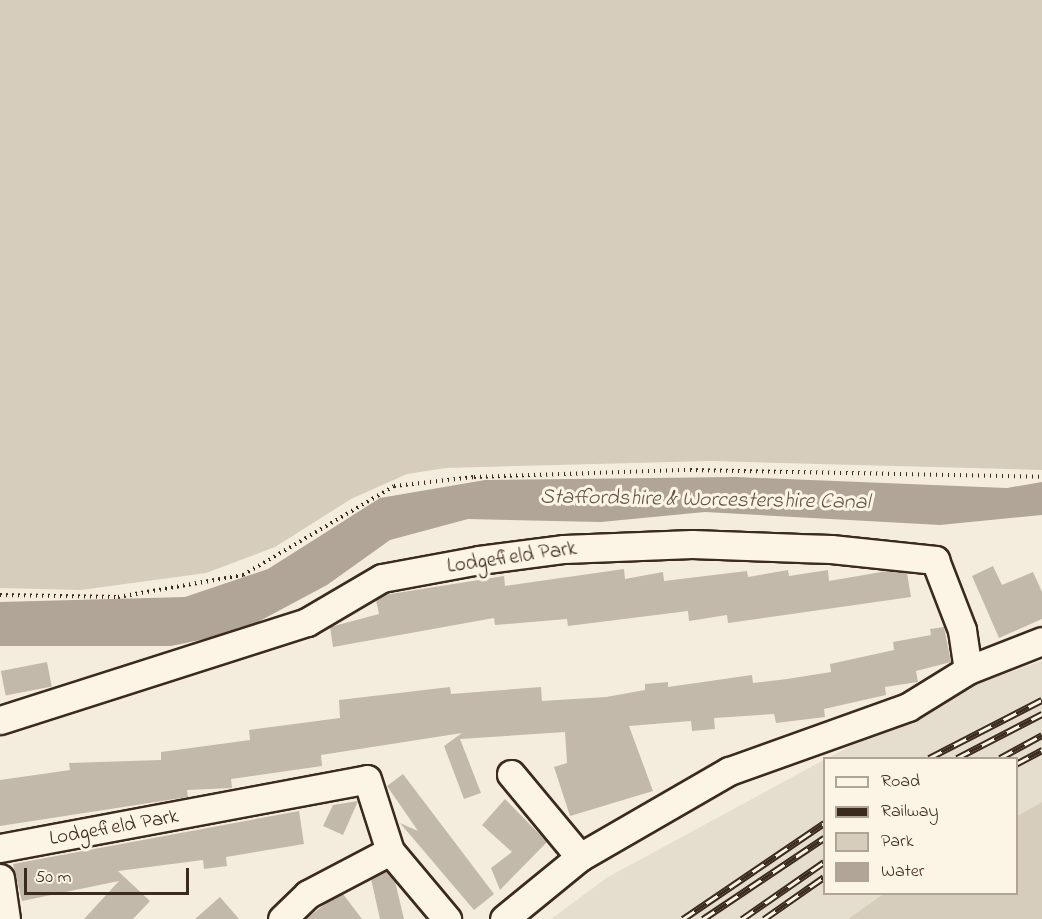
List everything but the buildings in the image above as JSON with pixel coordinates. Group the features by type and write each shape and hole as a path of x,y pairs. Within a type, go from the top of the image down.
{"street":[{"name":"Lodgefield Park","path":"0,720 306,622 382,578 564,549 692,544 831,549 935,560 962,630 968,670"},
{"path":"504,919 580,857 729,771 908,707 968,670 1042,641"},
{"path":"511,774 580,857"},
{"name":"Lodgefield Park","path":"0,848 367,779 390,851 447,919"},
{"path":"282,919 308,894 390,851"},
{"path":"0,878 6,919"}],"path":[{"path":"0,595 118,597 243,575 394,486 474,477 690,470 1042,477"}],"shaded area":[{"path":"1042,661 1042,802 1018,815 1018,757 830,757 954,691"},
{"path":"823,761 823,895 882,895 848,919 551,919 608,877"}],"green space":[{"path":"0,0 1042,0 1042,470 710,461 446,468 407,474 351,499 275,547 206,573 81,590 0,588"},
{"path":"1042,802 1042,919 848,919 882,895 1018,895 1018,815"}],"water":[{"name":"Staffordshire & Worcestershire Canal","path":"736,477 1007,488 1042,482 1042,515 940,525 705,512 601,522 468,519 390,540 327,585 239,632 171,646 0,646 0,602 185,597 268,569 380,498 485,480"}],"railway":[{"path":"931,757 1042,700"},
{"path":"959,757 1042,714"},
{"path":"1002,757 1042,735"},
{"path":"1018,763 1042,750"},
{"path":"683,919 823,824"},
{"path":"703,919 823,839"},
{"path":"742,919 823,863"},
{"path":"764,919 823,878"}]}
